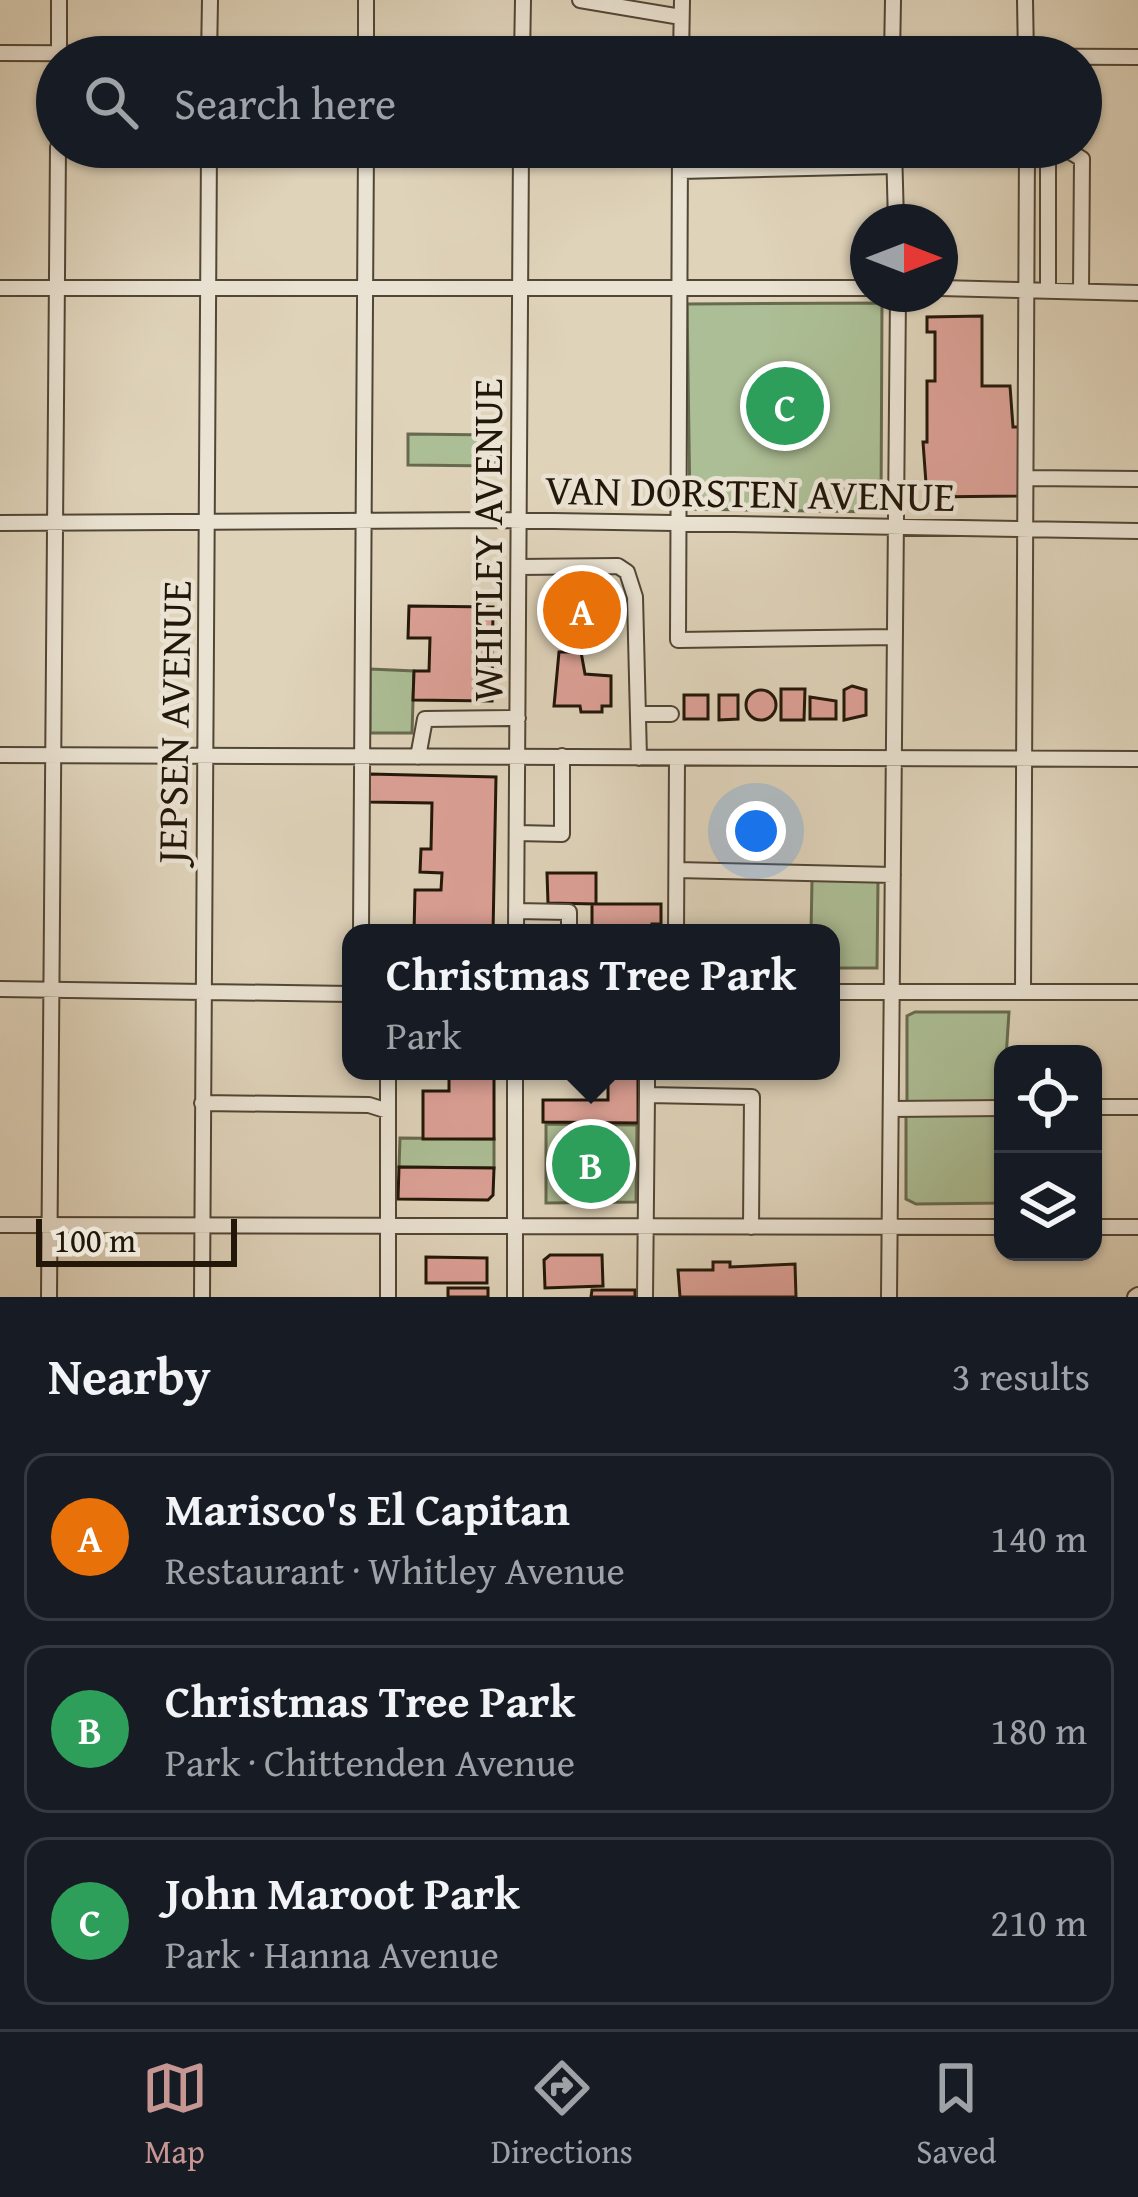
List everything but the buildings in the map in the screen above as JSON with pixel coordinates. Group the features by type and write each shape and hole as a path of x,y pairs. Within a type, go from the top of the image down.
{"street":[{"path":"59,0 59,36"},
{"path":"209,36 210,0"},
{"path":"366,0 367,36"},
{"path":"522,36 523,0"},
{"path":"580,0 682,17"},
{"path":"682,0 682,36"},
{"path":"892,0 892,36"},
{"path":"1025,0 1026,36"},
{"path":"0,52 36,54"},
{"path":"1102,57 1138,57"},
{"path":"50,1297 58,168"},
{"name":"JEPSEN AVENUE","path":"202,1297 209,168"},
{"path":"361,924 366,168"},
{"name":"WHITLEY AVENUE","path":"516,924 521,168"},
{"path":"788,168 680,170 678,640 894,637"},
{"path":"895,168 896,204"},
{"path":"1023,992 1027,168"},
{"path":"1048,168 1048,290"},
{"path":"1081,291 1082,168"},
{"path":"0,288 209,292 850,288"},
{"path":"958,288 1138,293"},
{"path":"889,1297 898,312"},
{"path":"1028,478 1138,478"},
{"name":"VAN DORSTEN AVENUE","path":"0,523 520,520 1138,531"},
{"path":"520,568 618,566 627,572 635,597 639,758"},
{"path":"639,714 671,714"},
{"path":"418,757 425,719 518,718"},
{"path":"0,755 1138,759"},
{"path":"517,833 562,834 562,756"},
{"path":"676,924 677,759"},
{"path":"677,870 893,874"},
{"path":"516,911 568,912 569,924"},
{"path":"0,988 342,994"},
{"path":"840,992 1138,992"},
{"path":"388,1080 388,1297"},
{"path":"514,1297 515,1080"},
{"path":"645,1297 647,1080"},
{"path":"647,1095 752,1097 751,1227"},
{"path":"202,1103 369,1105 388,1111"},
{"path":"1102,1107 1138,1107"},
{"path":"891,1109 994,1108"},
{"path":"0,1225 994,1227"},
{"path":"1102,1227 1138,1227"}],"green space":[{"path":"850,303 850,312 882,312 881,512 690,509 687,304"},
{"path":"408,434 495,435 495,466 408,465"},
{"path":"370,669 414,671 412,733 370,733"},
{"path":"812,880 878,881 877,968 840,968 840,924 811,924"},
{"path":"915,1012 1009,1012 1007,1045 994,1045 994,1104 907,1103 907,1016"},
{"path":"994,1114 994,1203 916,1204 906,1199 906,1115"},
{"path":"546,1124 637,1125 636,1202 546,1203"},
{"path":"400,1138 494,1139 494,1168 399,1167"}],"place":[{"name":"John Maroot Park","path":"785,406"},
{"name":"Marisco's El Capitan","path":"582,610"},
{"name":"Christmas Tree Park","path":"591,1164"}]}
